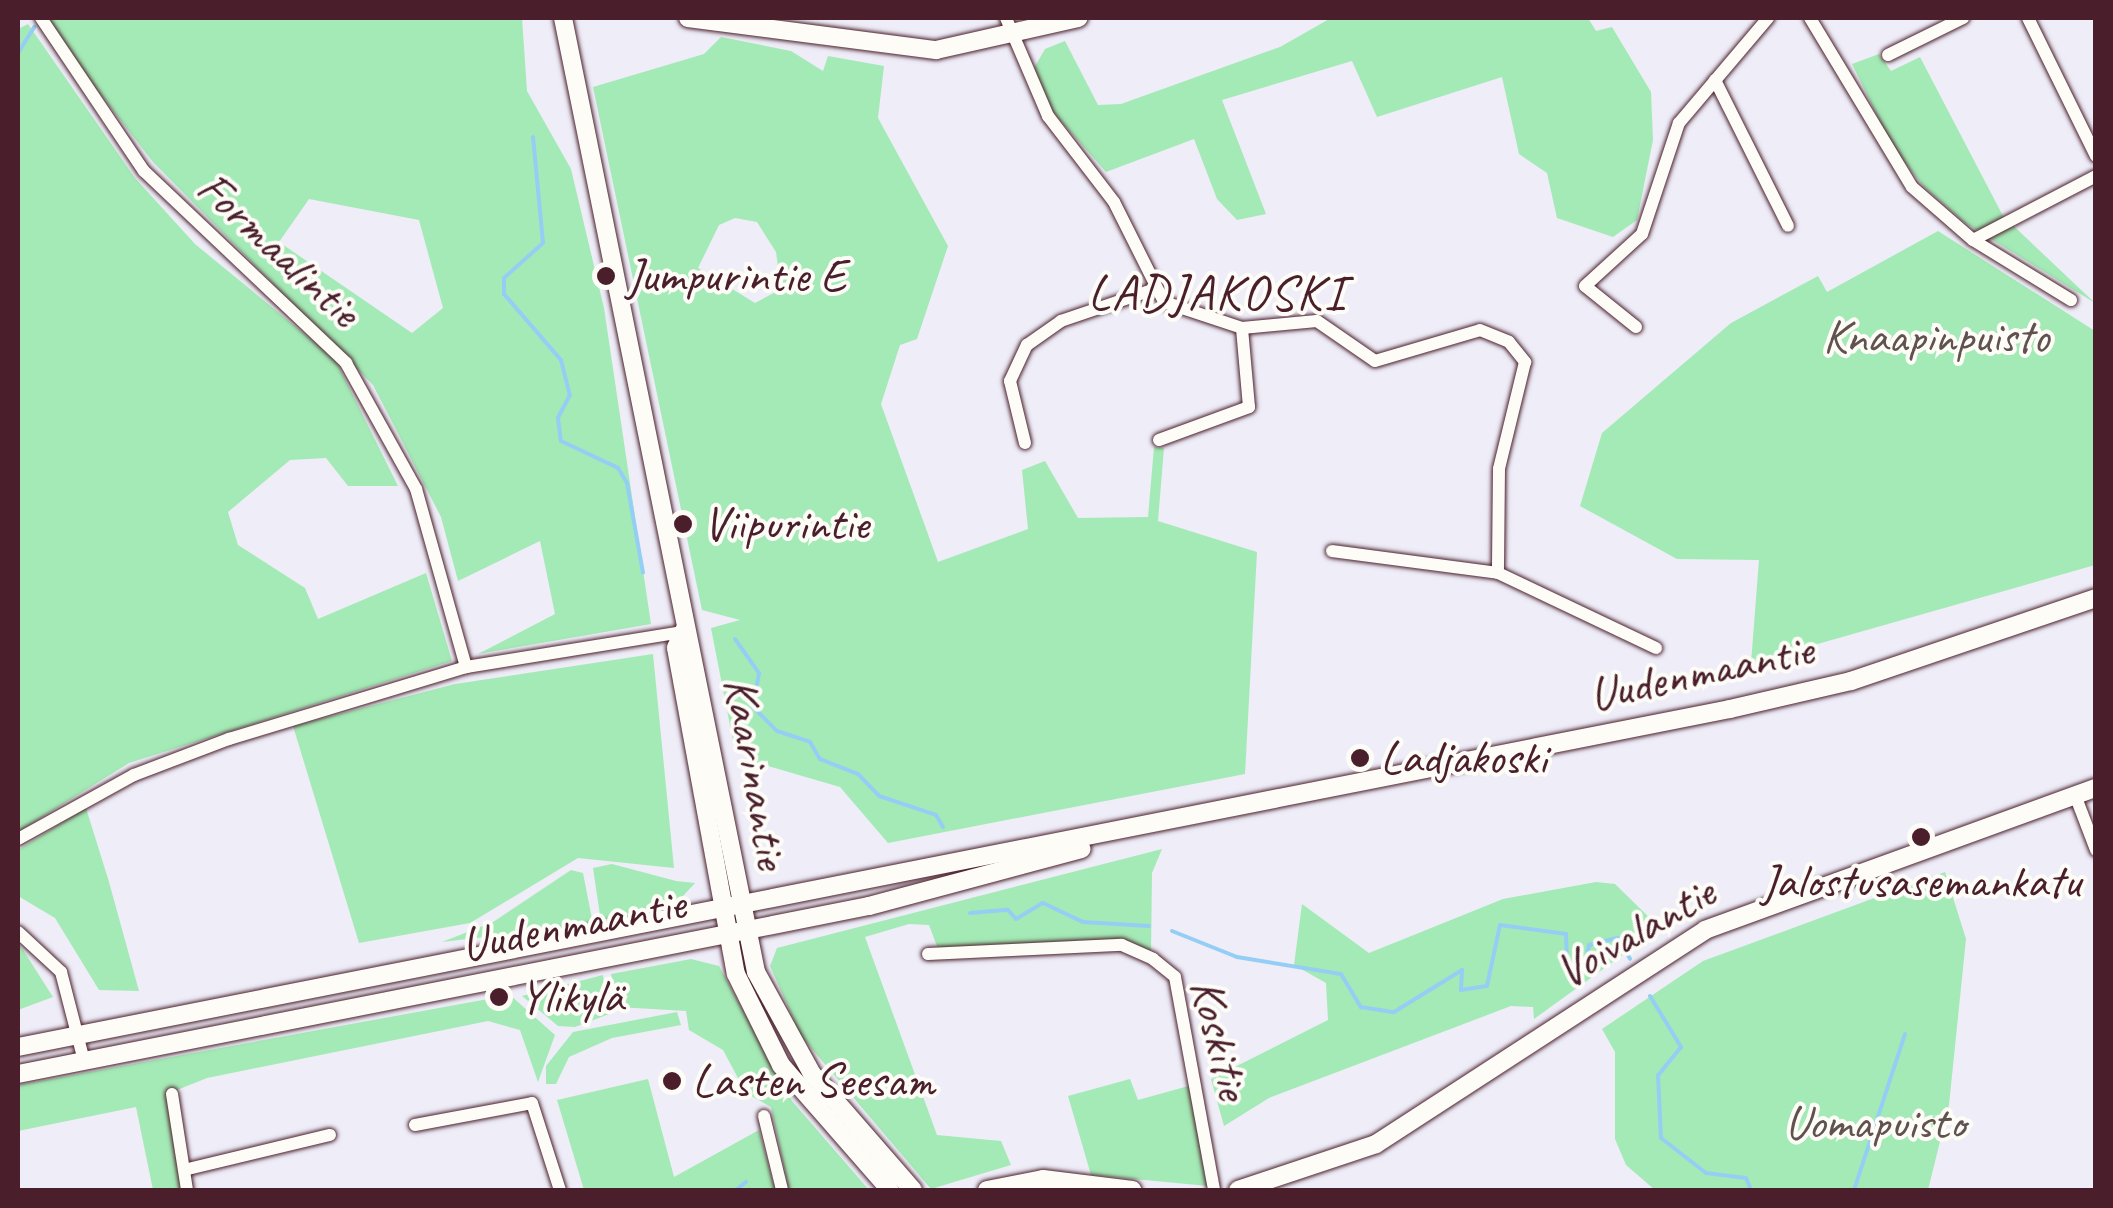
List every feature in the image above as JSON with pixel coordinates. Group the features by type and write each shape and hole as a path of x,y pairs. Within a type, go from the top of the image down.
{"main road":[{"name":"Kaarinantie","path":"563,18 636,352 684,632 676,648 734,932"},
{"path":"688,18 884,49 1010,25 1078,18"},
{"name":"Uudenmaantie","path":"18,1046 1138,830 1834,685 2096,598"},
{"name":"Voivalantie","path":"1238,1190 1376,1144 1705,930 2096,788"},
{"name":"Uudenmaantie","path":"18,1074 937,890 1138,830"},
{"path":"734,932 781,1065 890,1190"},
{"path":"734,932 789,1042 913,1190"},
{"path":"987,1190 1043,1178 1132,1190"}],"street":[{"name":"Formaalintie","path":"41,18 144,171 346,363 416,489 466,667"},
{"path":"1636,327 1585,286 1642,234 1672,137 1768,18"},
{"path":"1810,18 1883,150 1973,240 2071,300"},
{"path":"1888,55 1963,18"},
{"path":"2028,18 2096,156"},
{"path":"1010,25 1048,116 1114,202 1152,290"},
{"path":"1716,80 1788,226"},
{"path":"1973,240 2096,176"},
{"path":"1025,443 1010,381 1027,345 1061,322 1152,290 1242,328 1306,318 1375,361 1480,330 1508,342 1525,362 1499,469 1498,573"},
{"path":"1158,440 1249,407 1242,328"},
{"path":"1332,551 1498,573 1656,648"},
{"path":"18,839 134,774 466,667 684,632"},
{"path":"2075,796 2096,850"},
{"path":"18,932 54,959 84,1061"},
{"name":"Koskitie","path":"928,954 1122,945 1153,959 1175,977 1214,1190"},
{"path":"172,1094 188,1170 186,1190"},
{"path":"415,1125 532,1103 560,1190"},
{"path":"764,1116 782,1190"},
{"path":"188,1170 330,1135"}],"green space":[{"path":"41,18 522,18 527,91 571,169 604,308 651,624 478,654 555,614 540,541 458,581 441,517 373,385 153,162","holes":["309,199 419,220 443,308 412,333 279,242"]},
{"path":"1331,18 1588,18 1596,31 1612,27 1651,92 1653,140 1637,220 1613,237 1557,218 1547,173 1519,154 1502,77 1377,117 1352,61 1222,100 1266,214 1237,220 1217,199 1194,139 1106,172 1052,111 1034,68 1045,49 1065,41 1098,105 1121,104 1280,47"},
{"path":"28,24 135,178 195,244 335,359 398,486 348,486 326,458 290,460 228,512 238,545 305,588 318,619 426,573 452,661 129,763 18,832 18,29"},
{"path":"721,37 791,51 823,71 828,56 884,66 878,118 948,246 917,339 900,345 881,404 938,562 1028,529 1022,470 1045,461 1078,518 1148,517 1154,447 1164,448 1158,521 1257,552 1245,774 888,843 840,787 751,761 733,741 711,628 740,620 702,610 593,87 704,54","holes":["735,218 757,222 776,252 781,289 755,303 698,268 719,225"]},
{"path":"1879,54 1891,71 1920,57 2003,216 2095,303 1965,223 1924,187 1892,146 1852,64"},
{"name":"Knaapinpuisto","path":"1938,231 2095,331 2095,565 1751,663 1759,560 1677,559 1580,506 1602,433 1731,323 1818,276 1827,292"},
{"path":"653,654 674,868 578,858 470,923 359,943 293,726 455,684"},
{"path":"86,808 139,991 99,990 55,918 18,896 18,850"},
{"path":"1162,849 1152,873 1151,953 1121,940 938,949 929,925 909,924 865,937 937,1135 1001,1141 1011,1165 931,1189 801,1036 770,966 777,948"},
{"path":"612,864 695,883 672,908 601,922 593,868"},
{"path":"571,870 583,873 593,924 442,942 493,922"},
{"name":"Uomapuisto","path":"1945,872 1966,939 1949,1105 1928,1190 1655,1190 1626,1165 1615,1139 1615,1052 1602,1029 1703,961"},
{"path":"1596,882 1615,884 1660,928 1534,1019 1533,1007 1511,1006 1269,1098 1224,1126 1211,1079 1328,1020 1326,983 1294,965 1302,904 1369,953 1503,899"},
{"path":"18,942 53,997 18,1010"},
{"path":"691,959 719,966 792,1101 869,1190 789,1190 771,1107 746,1093 723,1050 689,1030 686,1011 618,1007 611,974"},
{"path":"603,975 609,1014 575,1027 558,1026 522,996"},
{"path":"510,995 555,1035 538,1082 520,1030 488,1021 207,1078 172,1092 180,1190 153,1190 136,1107 18,1131 18,1085"},
{"path":"677,1012 681,1025 612,1038 569,1057 556,1084 546,1084 546,1066 573,1032"},
{"path":"648,1079 674,1177 759,1130 775,1190 584,1190 557,1100"},
{"path":"1130,1079 1138,1100 1192,1085 1208,1186 1091,1175 1068,1096"}],"waterway":[{"path":"18,53 34,27"},
{"path":"533,137 543,243 504,278 504,294 561,360 570,395 558,418 561,441 618,468 627,483 643,573"},
{"path":"735,639 759,673 753,707 777,731 810,742 820,759 858,774 879,796 936,815 943,827"},
{"path":"970,913 1008,910 1016,919 1043,903 1083,922 1149,926"},
{"path":"1172,931 1237,957 1341,974 1361,1007 1394,1012 1462,970 1461,990 1487,986 1500,925 1566,934 1567,962 1585,963 1589,945 1618,938 1630,959"},
{"path":"1650,996 1681,1047 1658,1075 1661,1138 1706,1173 1746,1178 1751,1190"},
{"path":"1854,1190 1905,1034"},
{"path":"736,1190 746,1182"}],"place":[{"name":"Jumpurintie E","path":"606,276"},
{"name":"Viipurintie","path":"683,524"},
{"name":"Ladjakoski","path":"1360,758"},
{"name":"Jalostusasemankatu","path":"1921,837"},
{"name":"Ylikylä","path":"499,997"},
{"name":"Lasten Seesam","path":"672,1081"}],"district":[{"name":"LADJAKOSKI","path":"1217,293"}]}
